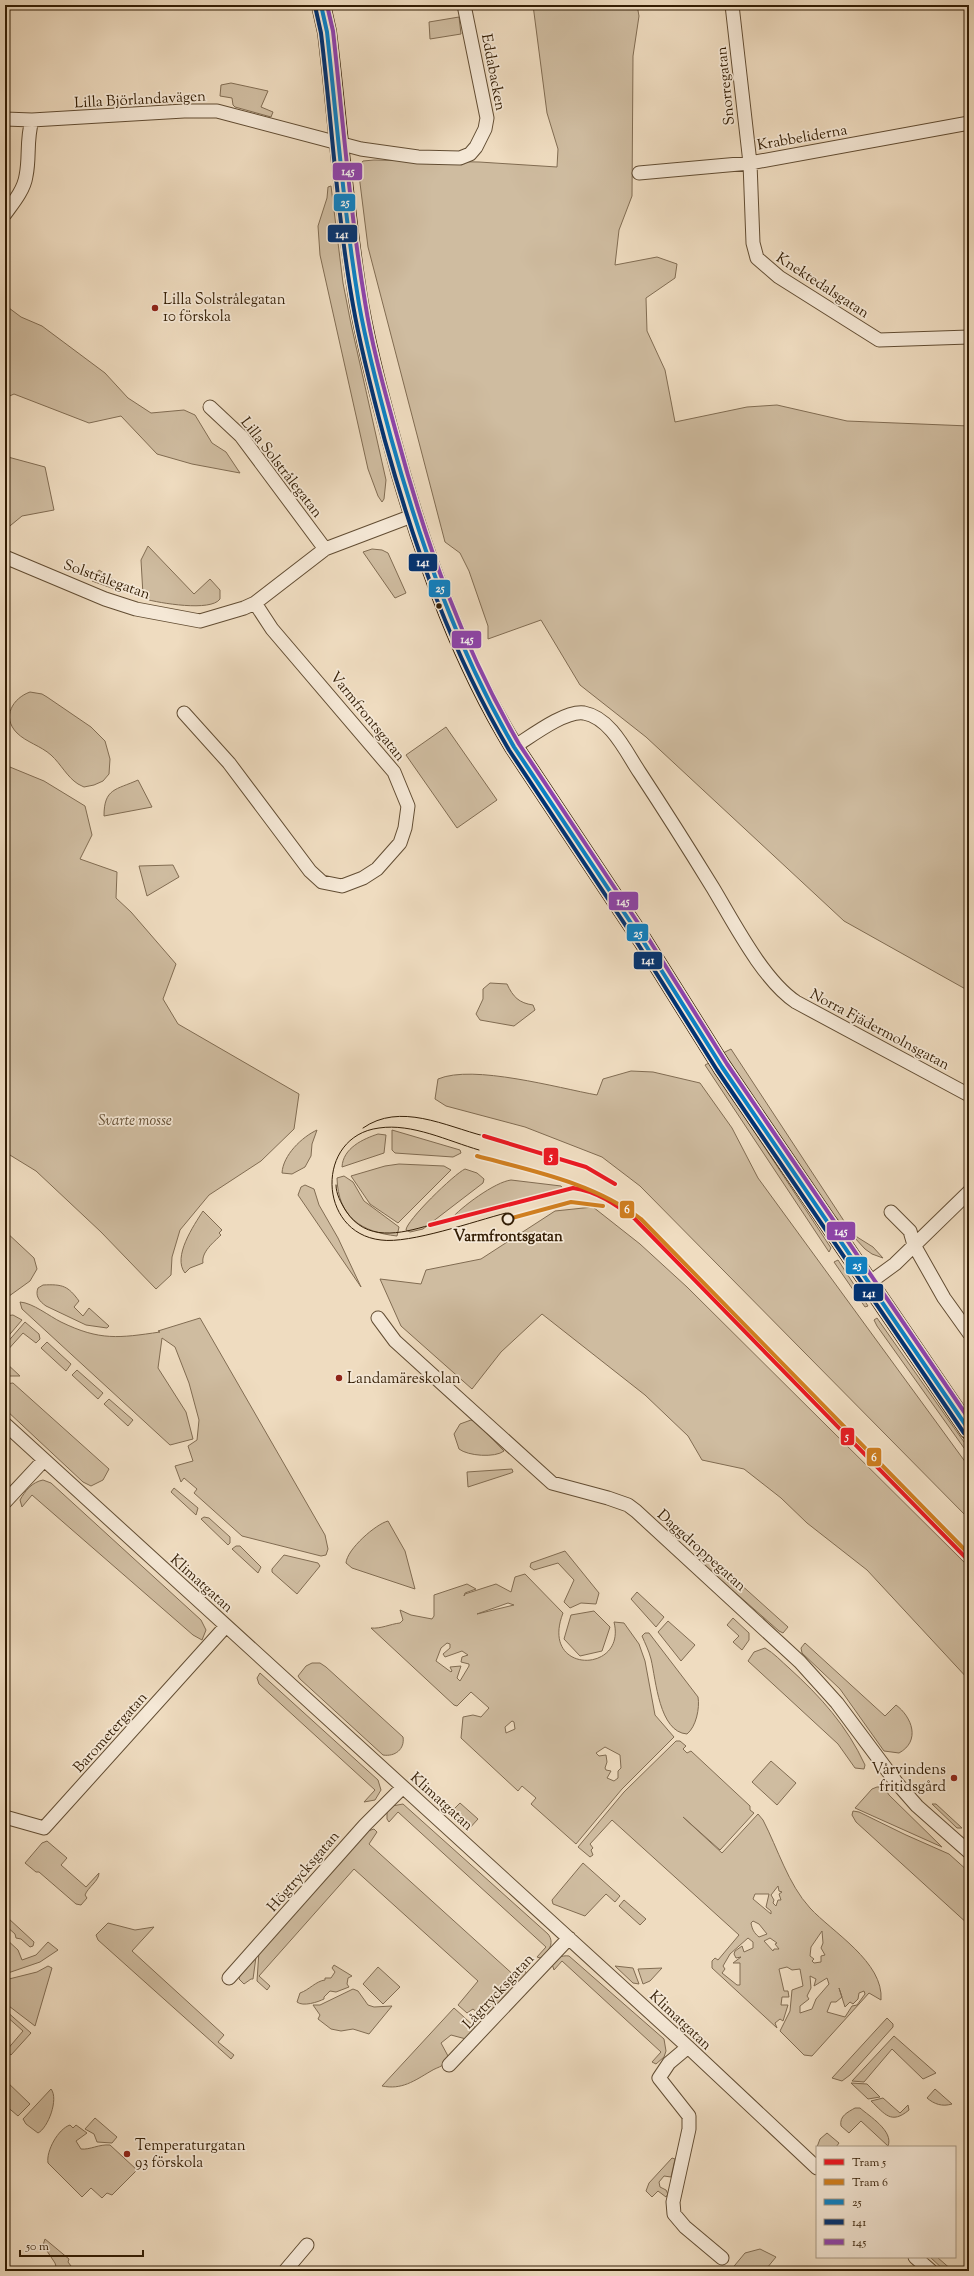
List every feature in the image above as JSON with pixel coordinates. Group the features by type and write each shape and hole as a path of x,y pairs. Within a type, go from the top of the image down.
{"street":[{"path":"321,5 327,32 351,250 359,305 375,380 412,516 445,607 496,716 514,748 643,941 722,1067 969,1430"},
{"name":"Eddabacken","path":"340,144 360,149 418,157 460,158 470,154 476,147 485,129 487,118 464,5"},
{"name":"Snorregatan","path":"732,5 750,163"},
{"name":"Lilla Björlandavägen","path":"5,119 32,120 184,111 218,111 340,144"},
{"path":"5,214 23,187 26,177 28,139 32,120"},
{"name":"Krabbeliderna","path":"639,173 750,163 969,123"},
{"name":"Knektedalsgatan","path":"750,163 753,243 757,258 764,266 878,340 969,337"},
{"name":"Lilla Solstrålegatan","path":"210,407 241,436 325,550"},
{"name":"Solstrålegatan","path":"5,557 105,599 136,609 200,621 244,608 255,603 325,550 412,516"},
{"name":"Varmfrontsgatan","path":"184,713 229,763 310,871 322,882 342,886 363,878 381,866 400,843 405,828 408,806 394,772 272,628 255,603"},
{"name":"Norra Fjädermolnsgatan","path":"514,748 569,714 584,713 602,721 625,750 674,824 722,904 778,987 796,1002 969,1095"},
{"path":"869,1283 896,1264 969,1192"},
{"path":"891,1212 910,1231 914,1246 944,1298 969,1333"},
{"name":"Daggdroppegatan","path":"378,1318 395,1341 552,1482 608,1498 628,1505 636,1511 800,1662 837,1703 896,1782 917,1806 969,1852"},
{"name":"Klimatgatan","path":"5,1424 688,2047 816,2167"},
{"path":"5,1502 44,1460"},
{"name":"Barometergatan","path":"5,1817 44,1828 226,1626"},
{"name":"Högtrycksgatan","path":"229,1978 365,1825 403,1787"},
{"name":"Lågtrycksgatan","path":"449,2065 569,1938"},
{"path":"688,2047 670,2063 659,2078 689,2116 689,2130 673,2202 674,2214 685,2227 722,2258"},
{"path":"285,2271 307,2244"},
{"path":"916,2258 931,2271"}],"green space":[{"path":"533,5 637,5 639,16 633,56 632,196 619,230 615,265 657,257 677,264 675,278 646,298 647,331 665,370 675,422 747,407 777,405 847,421 969,426 969,991 844,921 646,737 580,685 541,620 488,639 488,626 469,571 460,553 445,542 368,247 358,167 363,161 374,160 479,162 557,167 558,149 547,113"},
{"path":"459,17 461,34 430,39 429,22"},
{"path":"231,83 268,91 261,107 273,112 271,117 235,107 233,105 232,98 220,96 221,85"},
{"path":"331,186 343,283 386,480 384,499 382,502 378,496 368,469 320,255 318,226 327,198 328,187"},
{"path":"5,305 21,317 42,326 105,373 128,398 151,413 184,410 195,415 212,443 226,452 240,473 192,464 157,454 121,416 89,423 14,394 5,398"},
{"path":"5,452 8,457 45,467 54,510 22,516 5,530"},
{"path":"148,546 194,594 210,579 220,590 220,599 215,603 196,606 161,603 145,599 143,595 141,560"},
{"path":"372,549 382,550 388,553 406,593 395,598 363,552"},
{"path":"99,570 121,584 120,591 92,581"},
{"path":"30,692 42,694 47,697 91,727 105,741 110,759 109,774 103,781 84,787 78,784 51,755 25,739 12,727 10,715 14,703"},
{"path":"446,727 497,800 457,828 406,755"},
{"name":"Svarte mosse","path":"5,765 44,781 85,806 92,835 80,859 117,872 116,898 131,912 176,964 163,999 178,1024 299,1094 294,1129 261,1161 209,1195 180,1230 172,1257 171,1275 156,1289 101,1232 36,1171 5,1152"},
{"path":"138,780 152,807 104,816 106,800 109,795 118,788"},
{"path":"173,865 179,877 147,896 139,866"},
{"path":"490,983 507,984 517,999 524,1003 533,1005 535,1010 514,1026 480,1020 476,1014 483,999 483,989"},
{"path":"731,1049 846,1224 857,1237 873,1247 883,1258 872,1254 865,1249 830,1211 723,1053"},
{"path":"709,1063 831,1248 829,1252 705,1065"},
{"path":"631,1071 653,1072 700,1083 732,1128 758,1178 969,1467 969,1519 640,1186 602,1157 525,1127 446,1106 435,1099 438,1079 453,1075 472,1074 516,1079 597,1095 603,1079"},
{"path":"317,1130 312,1144 311,1156 305,1167 292,1174 282,1173 283,1166 294,1147 305,1137"},
{"path":"392,1130 460,1150 461,1153 453,1157 395,1153 392,1150"},
{"path":"378,1134 386,1135 384,1153 342,1167 343,1160 355,1145"},
{"path":"399,1164 444,1166 451,1170 398,1223 370,1204 351,1176 385,1166"},
{"path":"465,1169 477,1173 484,1179 483,1183 423,1229 410,1232 406,1230 414,1217 431,1198 451,1179"},
{"path":"344,1176 353,1182 364,1201 399,1227 397,1236 373,1231 354,1220 347,1212 338,1192 337,1178"},
{"path":"511,1180 561,1186 565,1191 451,1222 450,1220 470,1202 496,1185"},
{"path":"305,1185 314,1189 319,1205 338,1238 361,1287 298,1195 301,1187"},
{"path":"593,1207 640,1244 687,1287 969,1567 969,1680 867,1570 807,1523 781,1498 744,1469 702,1460 688,1436 645,1395 542,1314 501,1352 472,1389 401,1326 380,1279 421,1284 426,1270 481,1259 555,1211"},
{"path":"203,1211 222,1230 219,1233 221,1235 206,1251 203,1263 190,1268 185,1273 181,1259 183,1250 190,1233"},
{"path":"5,1231 34,1258 37,1269 30,1281 5,1299"},
{"path":"838,1260 868,1306 865,1307 834,1262"},
{"path":"43,1285 56,1285 68,1289 79,1301 74,1307 83,1316 89,1308 109,1326 107,1328 86,1325 46,1306 37,1296 38,1288"},
{"path":"20,1302 36,1307 61,1322 75,1328 99,1335 110,1336 133,1336 160,1332 158,1331 200,1318 325,1535 328,1549 326,1555 321,1556 242,1536 194,1493 197,1489 184,1478 181,1482 175,1466 193,1461 188,1446 197,1440 199,1420 189,1383 175,1347 162,1338 158,1368 186,1412 193,1439 170,1445 22,1309"},
{"path":"13,1315 22,1320 5,1340 5,1316"},
{"path":"877,1318 969,1449 969,1455 877,1326 874,1320"},
{"path":"25,1322 39,1334 40,1339 36,1343 23,1333 5,1353 5,1345"},
{"path":"47,1342 71,1364 66,1371 41,1348"},
{"path":"5,1362 20,1376 5,1376"},
{"path":"77,1370 103,1393 98,1399 72,1375"},
{"path":"13,1383 109,1469 103,1480 91,1486 83,1482 6,1410 5,1384"},
{"path":"109,1399 133,1420 128,1426 104,1404"},
{"path":"471,1420 476,1422 504,1451 494,1455 475,1455 459,1449 454,1434 460,1424"},
{"path":"512,1469 513,1472 511,1473 468,1487 467,1472"},
{"path":"43,1480 51,1483 201,1620 206,1630 202,1640 193,1635 32,1495 22,1507 20,1500 27,1490 35,1483"},
{"path":"174,1488 198,1508 196,1515 171,1492"},
{"path":"204,1517 209,1518 230,1537 230,1543 228,1545 201,1519"},
{"path":"388,1521 405,1551 415,1589 352,1568 346,1563 351,1551 363,1538 377,1527"},
{"path":"236,1546 240,1546 261,1567 258,1573 232,1549"},
{"path":"699,1547 788,1627 783,1633 697,1559 696,1553"},
{"path":"565,1551 599,1593 596,1604 581,1603 570,1608 564,1602 574,1580 558,1563 534,1570 530,1567 531,1563"},
{"path":"284,1555 318,1563 320,1566 297,1594 272,1572 272,1569"},
{"path":"525,1574 563,1613 559,1633 563,1648 572,1657 584,1660 597,1658 608,1651 615,1639 614,1622 624,1623 639,1644 645,1661 655,1715 674,1737 622,1789 576,1844 531,1804 536,1798 522,1786 518,1791 461,1738 463,1717 473,1715 481,1717 489,1708 471,1692 457,1706 454,1705 371,1628 400,1623 403,1620 400,1610 411,1615 432,1619 434,1616 434,1595 467,1584 476,1589 465,1593 464,1596 465,1594 496,1584 511,1592 515,1577","holes":["508,1603 514,1605 477,1614","447,1643 450,1644 450,1648 443,1654 445,1657 462,1651 468,1655 462,1657 461,1662 469,1664 469,1666 460,1681 457,1678 461,1666 450,1667 451,1672 436,1661 441,1648","512,1721 514,1722 515,1729 506,1733 505,1727","605,1747 620,1755 621,1768 618,1771 618,1778 614,1781 607,1778 611,1771 606,1770 605,1768 607,1762 606,1755 599,1756 596,1753"]},
{"path":"637,1592 664,1617 656,1627 631,1599"},
{"path":"594,1611 610,1627 602,1651 580,1656 564,1639 571,1615"},
{"path":"733,1618 749,1633 749,1640 742,1650 733,1642 739,1636 727,1625"},
{"path":"668,1621 695,1645 681,1661 658,1632"},
{"path":"645,1633 649,1633 698,1697 697,1717 693,1727 687,1734 678,1731 670,1724 660,1704 650,1656 642,1636"},
{"path":"805,1643 885,1716 896,1705 902,1710 910,1722 912,1729 912,1736 906,1748 899,1753 884,1751 840,1689 802,1653 801,1648"},
{"path":"765,1648 775,1655 801,1679 832,1713 850,1737 858,1751 865,1765 864,1769 855,1768 838,1744 748,1661 754,1652"},
{"path":"312,1663 320,1663 326,1667 403,1737 401,1748 391,1755 383,1755 300,1679 298,1676 306,1666"},
{"path":"260,1673 378,1780 381,1790 375,1800 364,1802 375,1790 259,1684 257,1678"},
{"path":"676,1741 680,1741 686,1746 683,1749 687,1753 691,1751 750,1806 750,1810 754,1813 720,1850 683,1817 722,1853 758,1814 763,1820 789,1877 802,1899 866,1961 880,1986 881,2000 869,1993 812,2056 804,2055 780,2031 790,2011 792,1990 803,1986 800,1969 792,1970 787,1967 779,1969 784,1991 788,1991 789,1997 782,1997 781,2005 788,2005 783,2021 780,2019 775,2023 777,2028 712,1968 712,1961 715,1958 718,1960 739,1935 612,1820 590,1844 593,1848 591,1850 593,1855 590,1857 578,1847 624,1792","holes":["778,1886 779,1891 782,1892 779,1894 781,1900 778,1900 776,1906 773,1903 774,1900 771,1895","755,1894 769,1894 766,1907 771,1911 771,1914 753,1899","753,1921 759,1924 767,1934 759,1937 753,1929 751,1923","822,1931 823,1943 821,1948 825,1955 821,1956 821,1962 814,1963 812,1961 814,1959 810,1956 811,1947","748,1938 753,1942 753,1948 744,1952 742,1946 735,1951 734,1954 736,1958 741,1957 733,1963 740,1963 740,1985 737,1985 722,1973 725,1969 723,1966 730,1954","770,1938 777,1943 775,1944 779,1949 774,1949 773,1951 764,1941","810,1976 816,1979 814,1986 827,1978 829,1984 816,1999 812,2009 800,2013 800,2006 809,1999 807,1996 811,1988","864,1991 865,1994 857,2005 852,2006 845,2017 827,2012 831,2002 836,2002 842,1997 845,2007 850,2002 853,2004 858,1999 859,1993"]},
{"path":"771,1761 796,1783 777,1805 752,1782"},
{"path":"422,1783 454,1809 460,1803 478,1819 468,1830 466,1830 424,1793"},
{"path":"884,1787 889,1795 942,1847 855,1808 872,1789"},
{"path":"403,1804 548,1934 551,1944 546,1953 540,1958 537,1957 546,1947 398,1812 389,1822 387,1819 387,1811 392,1806"},
{"path":"932,1804 936,1804 962,1828 957,1828"},
{"path":"853,1811 859,1812 949,1854 969,1872 969,1925 856,1822 852,1815"},
{"path":"374,1829 377,1832 369,1844 517,1978 524,1970 527,1974 485,2019 473,2009 467,2013 458,2005 478,1981 354,1869 259,1976 270,1986 267,1990 257,1981 259,1951 368,1831"},
{"path":"47,1841 67,1858 61,1865 86,1887 99,1873 99,1876 85,1895 87,1898 81,1905 76,1904 39,1872 36,1872 25,1863 42,1843"},
{"path":"583,1863 620,1896 615,1902 606,1894 585,1916 553,1904 552,1900"},
{"path":"624,1900 646,1919 640,1925 619,1906"},
{"path":"5,1918 8,1918 34,1942 33,1946 30,1947 21,1939 16,1938 15,1934 5,1925"},
{"path":"108,1923 135,1930 154,1927 132,1951 224,2035 218,2042 234,2055 231,2059 98,1940 96,1935"},
{"path":"5,1938 18,1950 22,1960 36,1955 48,1942 58,1950 40,1962 5,1974"},
{"path":"569,1956 664,2039 666,2051 664,2057 656,2064 652,2062 661,2052 562,1961 554,1970 552,1964 559,1957"},
{"path":"256,1957 253,1979 244,1984 239,1979 242,1968"},
{"path":"334,1965 352,1976 348,1978 347,1984 349,1987 336,1992 330,1991 324,1999 314,2003 303,2004 297,2002 300,1993 325,1980 325,1978 331,1978 335,1972 332,1968"},
{"path":"48,1966 52,1968 35,2026 5,2003 5,1980 37,1972"},
{"path":"615,1966 633,1968 639,1984 633,1983"},
{"path":"378,1967 400,1987 383,2004 363,1984"},
{"path":"662,1968 650,1981 643,1984 638,1969"},
{"path":"353,1989 358,1991 368,2005 374,2007 392,2006 369,2034 353,2029 341,2031 331,2029 318,2019 320,2015 313,2005 320,2005"},
{"path":"454,2008 476,2028 466,2039 451,2035 441,2043 448,2056 446,2062 442,2066 408,2084 396,2087 382,2086"},
{"path":"5,2010 31,2033 11,2055 6,2051 23,2031 5,2015"},
{"path":"887,2018 893,2024 893,2027 850,2075 842,2081 832,2078"},
{"path":"894,2036 936,2073 923,2079 892,2049 864,2082 852,2081"},
{"path":"5,2080 30,2104 18,2116 5,2105"},
{"path":"851,2083 867,2084 880,2097 868,2099"},
{"path":"51,2089 54,2099 49,2120 38,2133 26,2124 23,2119"},
{"path":"935,2089 952,2104 938,2104 927,2098"},
{"path":"883,2098 900,2113 908,2105 909,2110 897,2117 888,2116 871,2101"},
{"path":"855,2108 860,2108 880,2124 889,2140 888,2146 861,2121 849,2133 841,2126 841,2120 843,2117"},
{"path":"95,2118 117,2137 112,2143 97,2142 94,2134 85,2129"},
{"path":"70,2125 73,2128 76,2125 87,2133 76,2141 81,2149 110,2145 137,2170 112,2195 107,2193 102,2198 91,2188 82,2197 48,2163 49,2153 54,2141 61,2131"},
{"path":"827,2133 839,2143 837,2146 817,2146 820,2139"},
{"path":"672,2158 675,2159 671,2177 664,2176 659,2182 660,2187 666,2190 668,2194 666,2197 658,2191 652,2197 646,2191 649,2183"},
{"path":"45,2239 69,2259 68,2262 71,2266 69,2269 57,2270 55,2263 43,2245"},
{"path":"760,2249 776,2257 767,2268 770,2271 730,2271 745,2253"},
{"path":"931,2258 938,2258 953,2271 945,2271"}],"tram line":[{"path":"363,1128 377,1120 407,1116 423,1118 484,1136"},
{"path":"479,1150 417,1130 404,1128 379,1128 358,1135 343,1148 335,1165 332,1184 335,1204 345,1221 360,1234 381,1240 408,1239 506,1213"},
{"name":"5","path":"484,1136 586,1167 615,1184"},
{"name":"6","path":"477,1156 541,1173 583,1187 623,1207 641,1219 965,1550"},
{"path":"336,1185 338,1195 346,1211 354,1221 363,1228 384,1233 396,1233 430,1225"},
{"name":"5","path":"430,1225 573,1188 598,1195 613,1204 635,1219 969,1561"},
{"name":"6","path":"508,1219 571,1202 603,1206"}],"transit line":[{"name":"25","path":"321,5 327,32 345,202 354,270 369,355 391,438 428,558 458,635 475,673 514,747 643,941 722,1067 969,1430"},
{"name":"145","path":"327,5 333,31 351,200 360,268 375,353 420,516 448,594 480,670 519,744 648,938 727,1064 969,1419"},
{"name":"141","path":"315,6 321,33 347,271 363,356 385,441 422,561 470,676 509,750 638,944 717,1070 964,1433"}],"place":[{"name":"Lilla Solstrålegatan 10 förskola","path":"155,308"},
{"name":"Varmfrontsgatan","path":"508,1219"},
{"name":"Landamäreskolan","path":"339,1378"},
{"name":"Vårvindens fritidsgård","path":"954,1778"},
{"name":"Temperaturgatan 93 förskola","path":"127,2154"}]}
